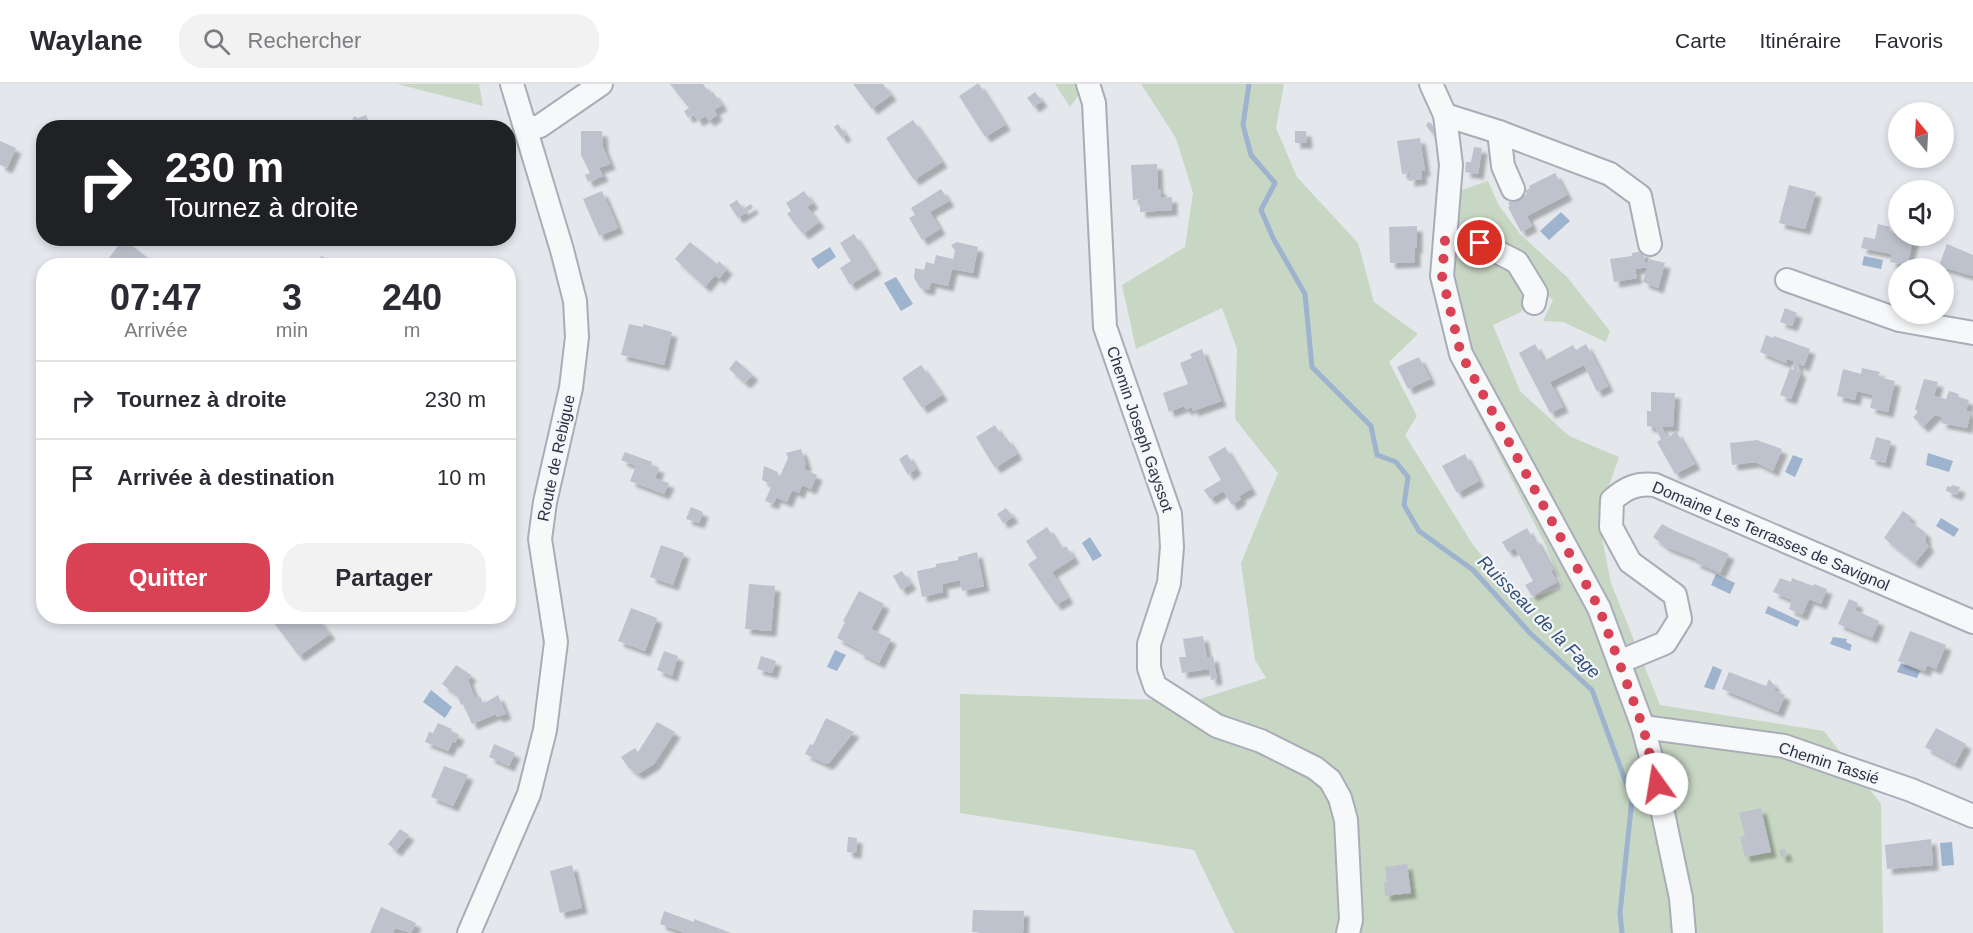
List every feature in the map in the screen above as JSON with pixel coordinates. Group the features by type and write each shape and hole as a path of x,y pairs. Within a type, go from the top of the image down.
{"street":[{"name":"Route de Rebigue","path":"469,933 529,794 545,730 556,642 540,539 545,502 571,388 577,337 575,301 562,250 512,84"},
{"path":"527,129 540,126 601,84"},
{"name":"Chemin Joseph Gayssot","path":"1088,84 1094,103 1105,327 1170,514 1172,547 1169,584 1149,644 1149,668 1155,686 1217,726 1261,741 1315,768 1330,780 1340,798 1346,820 1351,920 1348,933"},
{"path":"1431,84 1445,115 1451,165 1442,276 1461,354 1599,608 1643,727 1652,761 1681,898 1684,933"},
{"path":"1445,115 1499,132 1610,174 1640,196 1650,244"},
{"path":"1499,132 1503,166 1513,189"},
{"path":"1445,240 1480,243 1517,262 1536,293 1534,303"},
{"path":"1787,280 1899,320 1973,333"},
{"name":"Domaine Les Terrasses de Savignol","path":"1618,662 1665,643 1680,620 1675,595 1630,562 1611,527 1611,500 1625,488 1640,484 1655,485 1973,622"},
{"name":"Chemin Tassié","path":"1643,727 1784,746 1911,790 1973,816"}],"green space":[{"path":"397,84 479,84 483,106"},
{"path":"1055,84 1079,84 1082,91 1070,107"},
{"path":"1141,84 1284,84 1276,128 1297,177 1358,243 1374,302 1418,334 1389,362 1417,416 1405,435 1473,545 1521,601 1563,588 1545,544 1455,370 1440,300 1453,193 1488,181 1498,204 1520,234 1567,277 1610,331 1606,342 1563,322 1543,321 1553,300 1533,283 1521,312 1493,325 1520,391 1569,436 1619,457 1598,518 1611,583 1660,705 1824,731 1881,804 1883,933 1234,933 1194,850 960,813 960,694 1194,701 1266,678 1255,660 1241,563 1278,473 1235,419 1237,349 1222,308 1136,349 1122,285 1185,247 1193,193 1176,138"}],"water":[{"path":"1561,212 1570,221 1549,240 1540,231"},
{"path":"830,247 836,257 818,269 811,259"},
{"path":"1864,256 1883,260 1881,269 1862,265"},
{"path":"896,277 913,304 901,311 884,283"},
{"path":"1928,453 1953,461 1949,472 1926,465"},
{"path":"1793,455 1803,459 1795,477 1785,472"},
{"path":"1941,518 1959,529 1954,537 1936,526"},
{"path":"1090,537 1102,556 1093,561 1082,543"},
{"path":"1716,574 1735,583 1730,594 1711,585"},
{"path":"1768,606 1800,621 1797,627 1765,613"},
{"path":"1833,637 1847,639 1846,642 1852,645 1850,651 1830,644"},
{"path":"835,650 846,655 837,671 827,667"},
{"path":"1901,663 1920,671 1917,678 1897,672"},
{"path":"1713,666 1722,670 1714,690 1704,687"},
{"path":"431,690 452,707 445,718 423,702"},
{"path":"1952,842 1954,865 1942,866 1940,843"}],"building":[{"path":"670,84 703,84 710,94 713,92 722,105 714,110 717,115 709,121 705,116 698,121 693,114 688,118 684,111 689,108"},
{"path":"853,84 883,84 891,95 872,109"},
{"path":"977,84 1005,125 985,137 959,96"},
{"path":"1035,92 1042,101 1034,107 1027,98"},
{"path":"366,115 368,120 352,120 354,116 358,118"},
{"path":"913,120 942,162 914,180 886,138"},
{"path":"1428,122 1432,124 1435,132 1432,133 1426,126"},
{"path":"838,124 846,135 842,138 834,127"},
{"path":"581,131 602,131 603,147 610,164 599,168 603,176 588,182 585,175 590,173 581,155"},
{"path":"1295,131 1306,131 1307,143 1295,143"},
{"path":"1420,138 1425,171 1421,171 1422,179 1409,181 1409,173 1402,174 1397,141"},
{"path":"0,141 16,148 7,168 0,165"},
{"path":"1474,147 1482,148 1478,174 1465,172 1466,162 1471,162"},
{"path":"1157,164 1158,189 1161,189 1161,198 1172,197 1172,210 1140,212 1140,199 1133,200 1131,165"},
{"path":"1555,173 1567,195 1527,216 1532,226 1521,232 1508,203 1527,194 1525,191 1530,188 1529,186"},
{"path":"1789,185 1816,192 1805,229 1779,223"},
{"path":"941,189 949,201 930,212 940,229 922,240 909,218 915,215 911,208"},
{"path":"602,191 618,228 599,236 583,199"},
{"path":"804,191 813,203 807,207 819,222 803,234 787,214 791,211 786,203"},
{"path":"737,200 743,209 751,204 753,208 738,218 729,205"},
{"path":"1878,224 1888,226 1888,246 1912,246 1909,258 1891,258 1892,254 1861,248 1864,237 1875,239"},
{"path":"1417,226 1415,262 1390,263 1389,227"},
{"path":"854,234 876,269 850,285 840,268 851,261 840,243"},
{"path":"690,242 717,264 719,261 727,269 719,279 715,275 705,287 675,259"},
{"path":"957,242 978,247 973,273 952,269 948,286 931,282 929,290 920,288 914,278 915,268 924,270 926,262 934,264 936,255 953,259 955,251 951,245"},
{"path":"118,246 132,246 148,258 109,258"},
{"path":"1946,246 1973,255 1973,276 1954,270 1954,258 1942,258"},
{"path":"1643,251 1645,262 1648,263 1649,259 1665,263 1658,288 1643,282 1647,267 1635,269 1637,278 1614,282 1610,259 1632,256 1632,253"},
{"path":"1785,308 1797,313 1792,326 1780,322"},
{"path":"629,324 643,327 643,324 672,332 664,365 621,355"},
{"path":"1766,335 1810,349 1804,366 1797,363 1798,371 1801,372 1791,399 1780,395 1790,368 1794,370 1793,361 1787,359 1786,363 1760,352"},
{"path":"1535,344 1544,361 1573,345 1576,350 1586,344 1608,386 1597,392 1584,365 1550,382 1563,407 1550,413 1519,353"},
{"path":"1202,349 1221,401 1193,411 1192,407 1186,410 1184,406 1169,412 1163,393 1188,384 1180,363 1192,358 1190,354"},
{"path":"1419,357 1430,379 1408,389 1397,367"},
{"path":"736,360 753,375 745,383 729,369"},
{"path":"921,365 942,395 922,408 902,378"},
{"path":"1862,368 1880,372 1878,377 1895,381 1888,412 1870,408 1873,395 1857,391 1855,400 1837,396 1843,369 1861,374"},
{"path":"1924,379 1938,382 1934,396 1946,399 1949,391 1969,400 1966,411 1971,412 1967,428 1941,423 1942,417 1935,415 1923,427 1913,417 1918,412 1915,409"},
{"path":"1651,392 1675,393 1673,427 1661,426 1668,438 1676,431 1695,464 1675,474 1657,442 1661,439 1655,427 1647,426 1647,410 1651,412"},
{"path":"995,425 1003,439 1006,437 1017,454 995,468 976,437"},
{"path":"1876,437 1891,441 1885,463 1870,459"},
{"path":"1757,440 1782,449 1773,471 1755,462 1732,465 1730,443"},
{"path":"1225,447 1251,489 1239,496 1241,499 1232,505 1223,491 1210,499 1204,490 1221,480 1208,457"},
{"path":"801,449 806,464 804,469 817,475 811,489 802,485 799,493 792,490 787,502 776,497 773,504 765,501 772,485 762,480 764,466 778,472 780,476 788,458 786,453"},
{"path":"625,452 652,462 651,465 659,468 655,478 669,483 664,494 630,481 636,466 621,460"},
{"path":"907,454 916,469 908,475 899,459"},
{"path":"1465,454 1479,481 1457,493 1442,466"},
{"path":"1947,486 1960,487 1957,495 1946,491"},
{"path":"691,507 703,512 699,523 686,519"},
{"path":"1006,508 1013,517 1003,523 997,514"},
{"path":"1903,511 1911,517 1908,520 1925,532 1926,543 1929,546 1915,563 1884,538"},
{"path":"1662,524 1729,554 1720,573 1694,562 1697,559 1666,547 1653,537"},
{"path":"1047,527 1061,549 1066,546 1074,558 1052,572 1068,598 1056,605 1028,564 1037,558 1026,541"},
{"path":"1527,528 1553,570 1551,571 1557,582 1532,596 1525,585 1533,581 1515,548 1508,552 1502,542"},
{"path":"661,545 684,553 673,585 650,577"},
{"path":"977,552 984,586 962,591 960,580 942,584 943,592 922,597 917,571 936,567 936,564 958,560 958,557"},
{"path":"902,571 911,584 901,590 893,576"},
{"path":"1780,578 1791,582 1792,578 1827,589 1821,604 1809,599 1802,615 1789,609 1792,600 1773,592"},
{"path":"749,584 775,586 771,631 745,629"},
{"path":"859,591 884,604 871,629 891,639 879,663 837,638"},
{"path":"1849,599 1858,603 1855,610 1879,621 1872,638 1838,624"},
{"path":"631,608 657,618 645,651 618,641"},
{"path":"275,624 322,624 330,634 299,656"},
{"path":"1910,631 1946,645 1936,669 1927,665 1925,671 1898,661"},
{"path":"1203,636 1207,658 1213,656 1217,679 1211,680 1209,669 1182,673 1179,657 1186,657 1183,639"},
{"path":"664,651 678,656 672,676 657,670"},
{"path":"761,656 776,661 772,673 757,669"},
{"path":"456,665 471,675 468,680 475,698 480,696 483,704 498,695 506,714 497,717 496,714 472,724 457,695 442,684"},
{"path":"1729,672 1766,686 1769,679 1775,686 1774,690 1785,695 1778,712 1722,689"},
{"path":"826,718 854,732 826,764 805,754 810,744 813,745"},
{"path":"657,722 675,732 654,764 638,774 629,768 621,757 635,748 638,752"},
{"path":"438,723 459,735 448,751 425,742 429,732 433,733"},
{"path":"1936,728 1966,744 1955,764 1925,747"},
{"path":"494,744 515,753 509,766 489,757"},
{"path":"444,766 468,775 453,806 431,797"},
{"path":"1761,808 1771,852 1745,857 1740,837 1745,836 1739,813"},
{"path":"400,829 409,835 396,851 388,844"},
{"path":"848,837 857,838 856,853 847,852"},
{"path":"1931,839 1933,865 1887,869 1885,845"},
{"path":"1785,849 1787,856 1781,857 1779,850"},
{"path":"1407,864 1411,893 1385,896 1384,882 1387,882 1385,867"},
{"path":"572,865 582,908 560,913 550,871"},
{"path":"381,907 416,923 411,933 395,928 393,933 370,933"},
{"path":"973,910 1024,911 1023,933 972,932"},
{"path":"664,911 731,933 685,933 660,924"}],"waterway":[{"name":"Ruisseau de la Fage","path":"1249,84 1243,125 1251,155 1275,183 1261,210 1273,238 1305,294 1312,367 1371,426 1377,455 1396,462 1408,477 1404,505 1419,531 1473,570 1530,633 1592,690 1632,799 1620,913 1622,933"}],"route":[{"path":"1480,243 1445,240 1442,276 1461,354 1599,608 1643,727 1657,784"}]}
